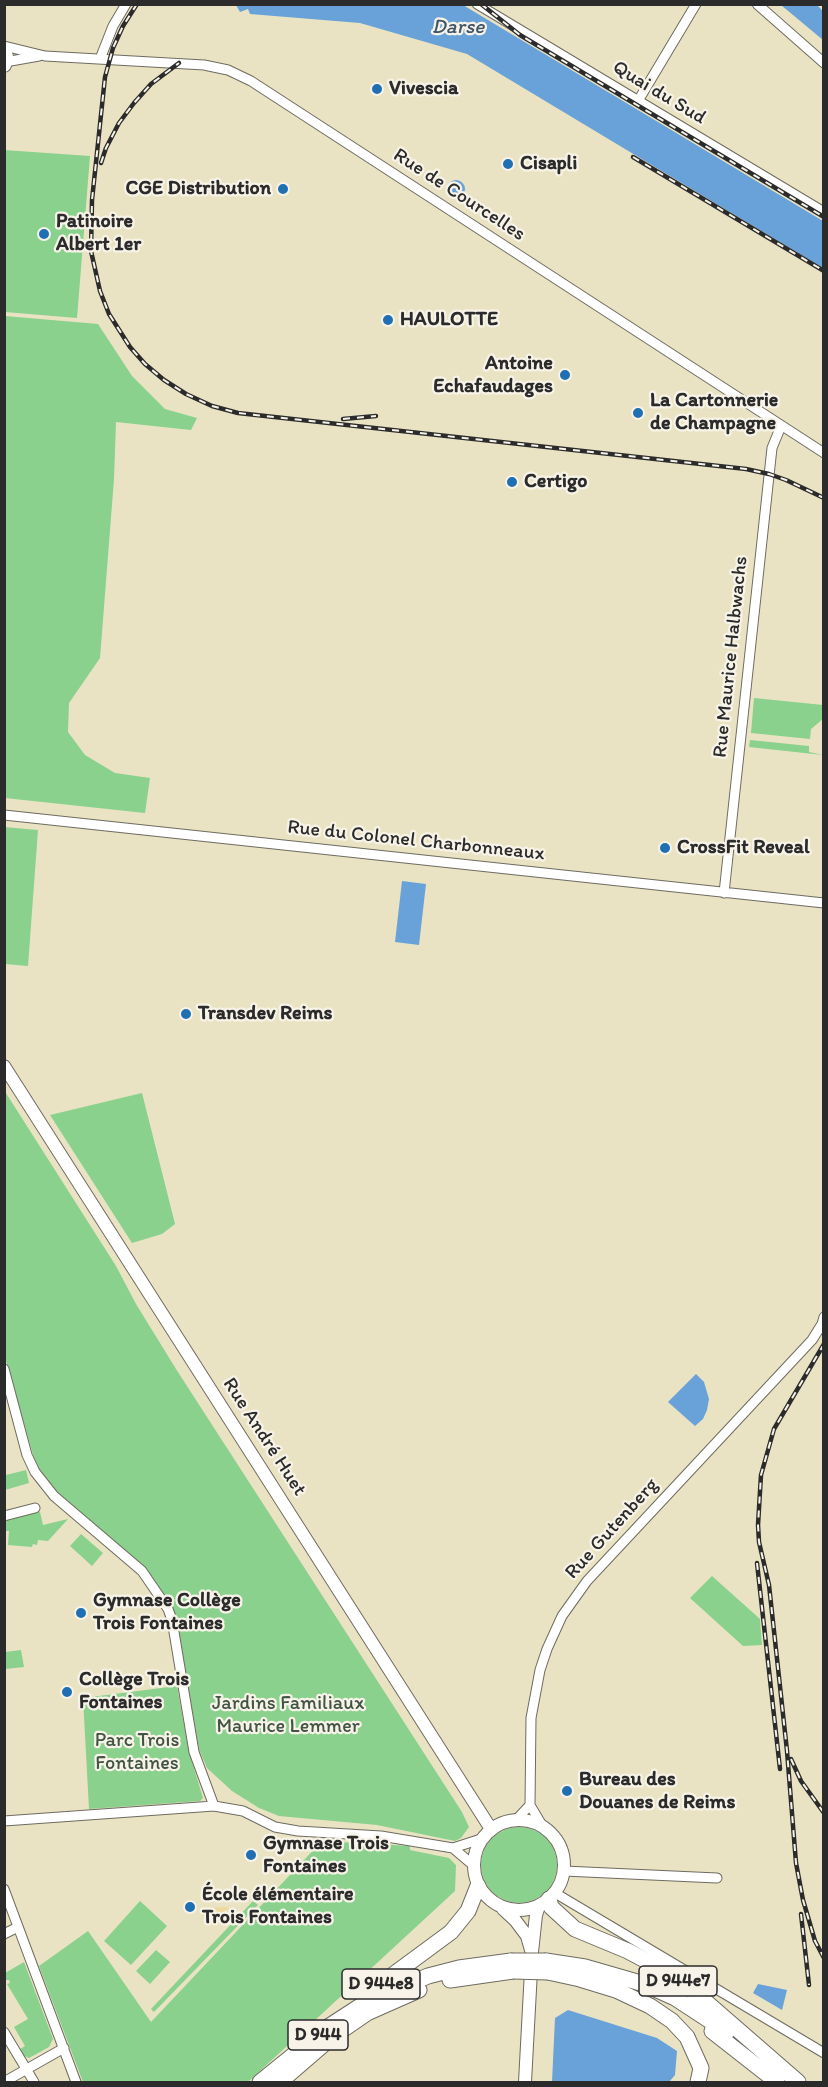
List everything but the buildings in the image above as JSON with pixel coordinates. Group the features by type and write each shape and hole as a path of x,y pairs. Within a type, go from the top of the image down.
{"highway":[{"name":"D 944e8","path":"270,2079 307,2037 451,1932 468,1911 478,1886"},
{"name":"D 944e7","path":"548,1899 551,1907 574,1929 628,1951 662,1969 682,1983 798,2082"},
{"name":"D 944","path":"270,2079 367,2013 433,1984 512,1966"},
{"name":"D 944","path":"270,2079 328,2027 368,2001 428,1976 459,1968 512,1966 585,1967 644,1984 675,1998 707,2018 736,2038 790,2082"},
{"name":"D 944","path":"547,1967 609,1981 667,2004 702,2024 777,2082"},
{"path":"547,1967 616,1990 650,2006 672,2021 687,2037 701,2068 698,2082"}],"main road":[{"path":"4,47 5,64"}],"street":[{"path":"100,59 113,26 126,4"},
{"name":"Quai du Sud","path":"477,4 824,212"},
{"path":"638,101 696,4"},
{"path":"757,4 824,63"},
{"name":"Rue de Courcelles","path":"4,47 45,56 204,65 228,70 251,81 824,453"},
{"name":"Rue de Courcelles","path":"5,64 45,56"},
{"name":"Rue Maurice Halbwachs","path":"724,893 772,448 781,426"},
{"name":"Rue du Colonel Charbonneaux","path":"4,815 824,903"},
{"name":"Rue André Huet","path":"4,1066 491,1829"},
{"name":"Rue Gutenberg","path":"530,1805 531,1718 537,1681 547,1649 562,1616 587,1581 798,1356 812,1340 823,1322"},
{"path":"4,1370 27,1455 35,1472 54,1496 142,1571 168,1609 172,1620 194,1752 214,1806"},
{"path":"4,1515 34,1508"},
{"path":"516,1820 530,1805 543,1827"},
{"path":"4,1821 214,1806 243,1811 275,1827 286,1829 381,1836 453,1848 481,1839"},
{"path":"525,2082 532,1952 548,1899 564,1871 562,1852 554,1836 543,1827 528,1821 516,1820 491,1829 481,1839 475,1852 473,1865 478,1886 485,1896 516,1920 532,1952"},
{"path":"453,1848 473,1865"},
{"path":"564,1871 717,1878"},
{"path":"4,1889 76,2082"},
{"path":"502,1908 515,1911 528,1910 548,1899"},
{"path":"548,1899 824,2053"},
{"path":"4,1935 18,1927"},
{"path":"4,2032 34,2082"},
{"path":"4,2082 63,2048"}],"green space":[{"name":"Patinoire Albert 1er","path":"4,150 90,156 77,318 5,312"},
{"path":"5,316 98,324 132,376 165,409 197,418 191,430 116,422 114,479 100,658 69,703 68,732 85,755 115,773 150,778 145,813 5,798"},
{"path":"754,698 823,705 823,719 811,729 810,739 751,733"},
{"path":"750,740 809,746 809,752 823,755 749,747"},
{"path":"4,827 38,830 28,966 5,964"},
{"name":"Jardins Familiaux Maurice Lemmer","path":"4,1090 116,1266 136,1304 176,1369 462,1812 469,1827 461,1838 455,1841 377,1825 279,1816 259,1808 232,1791 207,1768 199,1749 173,1607 135,1560 51,1488 36,1465 5,1358"},
{"path":"142,1093 175,1224 162,1234 132,1243 50,1115"},
{"path":"26,1470 29,1483 5,1490 5,1471 6,1475"},
{"path":"36,1510 40,1512 43,1525 68,1519 48,1541 38,1540 37,1545 33,1544 32,1547 8,1545 9,1531 5,1531 4,1518"},
{"path":"81,1534 103,1553 92,1566 70,1546"},
{"path":"712,1576 760,1619 762,1645 743,1646 690,1598"},
{"path":"21,1650 24,1667 5,1669 5,1652"},
{"name":"Parc Trois Fontaines","path":"177,1686 189,1752 203,1798 200,1801 89,1809 83,1698"},
{"path":"519,1827 534,1830 546,1838 554,1850 557,1865 554,1880 546,1892 534,1900 519,1903 504,1900 492,1892 484,1880 481,1865 484,1850 492,1838 504,1830"},
{"path":"322,1841 410,1846 410,1850 449,1858 456,1865 455,1891 248,2082 83,2082 39,1966 88,1931 151,2022"},
{"path":"140,1901 167,1926 131,1965 104,1941"},
{"path":"253,1901 258,1905 154,2012 151,2009"},
{"path":"156,1950 170,1962 150,1984 136,1971"},
{"path":"24,1962 53,2039 49,2047 29,2058 24,2056 20,2049 25,2046 14,2027 28,2019 7,1984 10,1983 9,1980 5,1980 5,1973"}],"sand":[{"path":"227,1907 228,1910 225,1910 214,1927 203,1917 201,1908"}],"water":[{"name":"Darse","path":"236,5 463,5 823,221 823,268 467,54 360,23 250,14 248,9 240,12"},
{"path":"781,5 817,5 823,11 823,40"},
{"path":"456,180 462,183 465,189 462,195 456,198 450,195 447,189 450,183"},
{"path":"402,881 426,884 419,945 395,942"},
{"path":"696,1374 704,1382 709,1399 703,1419 695,1426 668,1402"},
{"path":"758,1984 787,1990 782,2010 753,1993"},
{"path":"568,2010 657,2038 677,2051 675,2075 669,2082 552,2082 555,2018"}],"railway":[{"path":"137,4 113,48 105,77 92,200 91,251 100,291 109,314 130,347 164,380 186,394 212,406 238,413 746,469 786,480 824,498"},
{"path":"481,4 520,35 824,217"},
{"path":"101,163 119,123 134,103 151,84 179,63"},
{"path":"633,157 824,271"},
{"path":"343,419 376,416"},
{"path":"824,1344 774,1429 761,1475 758,1525 759,1542 769,1585 787,1751 796,1863 803,1900 815,1941 824,1958"},
{"path":"757,1563 780,1769"},
{"path":"791,1759 801,1781 824,1813"},
{"path":"801,1914 809,1985"}],"place":[{"name":"Vivescia","path":"377,89"},
{"name":"Cisapli","path":"508,164"},
{"name":"CGE Distribution","path":"283,189"},
{"name":"Patinoire Albert 1er","path":"44,234"},
{"name":"HAULOTTE","path":"388,320"},
{"name":"Antoine Echafaudages","path":"565,375"},
{"name":"La Cartonnerie de Champagne","path":"638,413"},
{"name":"Certigo","path":"512,482"},
{"name":"CrossFit Reveal","path":"665,848"},
{"name":"Transdev Reims","path":"186,1014"},
{"name":"Gymnase Collège Trois Fontaines","path":"81,1613"},
{"name":"Collège Trois Fontaines","path":"67,1692"},
{"name":"Bureau des Douanes de Reims","path":"567,1791"},
{"name":"Gymnase Trois Fontaines","path":"251,1855"},
{"name":"École élémentaire Trois Fontaines","path":"190,1907"}]}
